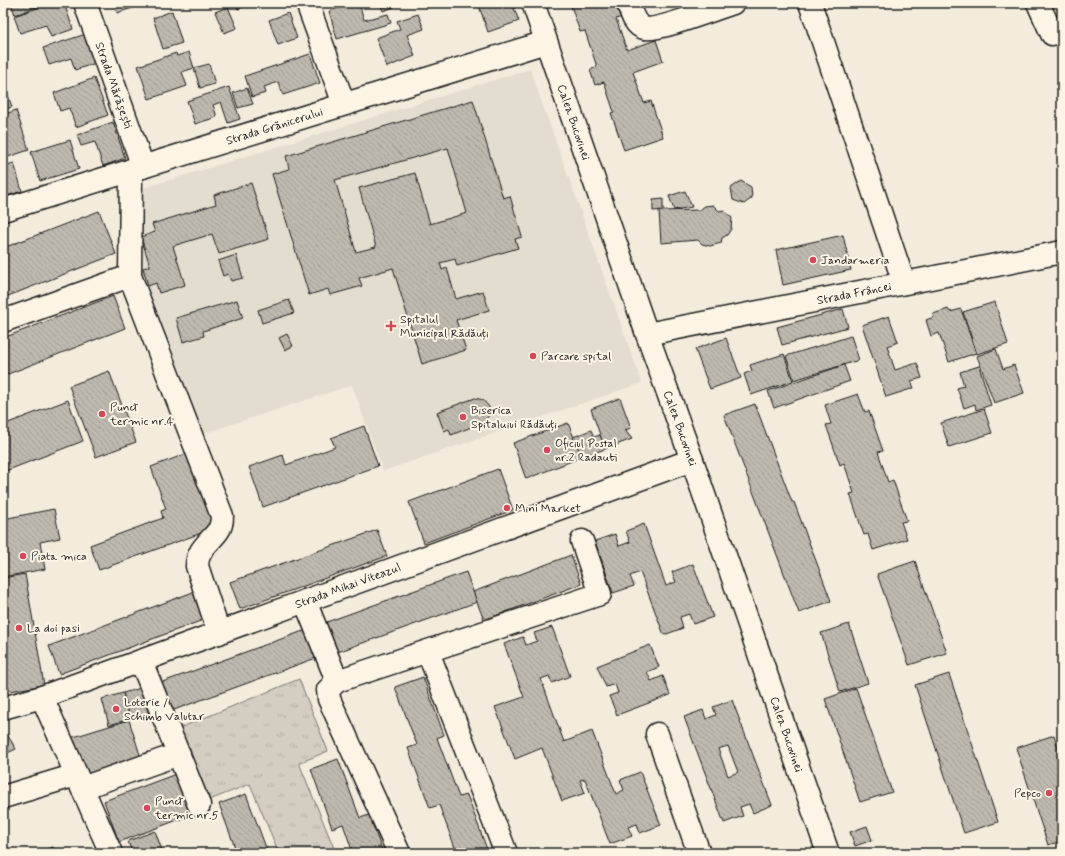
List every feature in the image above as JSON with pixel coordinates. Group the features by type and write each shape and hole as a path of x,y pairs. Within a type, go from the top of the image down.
{"street":[{"name":"Strada Mărășești","path":"85,3 137,169"},
{"path":"307,3 344,104"},
{"name":"Calea Bucovinei","path":"533,3 828,853"},
{"path":"628,3 637,23 644,28 660,28 733,3"},
{"path":"810,3 904,283"},
{"path":"1038,3 1052,34"},
{"name":"Strada Grănicerului","path":"3,210 546,42"},
{"path":"137,169 130,276 222,516 219,530 199,552 197,558 197,566 219,632"},
{"name":"Strada Frâncei","path":"647,334 1062,252"},
{"path":"3,321 130,276"},
{"name":"Strada Mihai Viteazul","path":"3,708 42,697 692,460"},
{"path":"399,853 329,699 328,690 337,681 600,594 582,541"},
{"path":"304,601 337,681"},
{"path":"428,652 506,853"},
{"path":"141,661 199,805"},
{"path":"42,697 111,853"},
{"path":"657,734 698,853"},
{"path":"3,797 79,781 179,754"}],"shaded area":[{"name":"Spitalul Municipal Rădăuți","path":"530,69 642,383 383,471 352,385 199,435 140,269 137,190"}],"green space":[{"path":"299,679 328,751 299,763 336,853 279,853 250,784 207,801 177,729"}],"building":[{"path":"11,3 47,3 15,15"},
{"path":"52,3 64,3 73,29 51,37 46,25 20,33 14,16"},
{"path":"114,3 148,3 117,13"},
{"path":"236,3 254,3 238,9"},
{"path":"254,3 266,3 255,7"},
{"path":"359,3 364,20 388,14 391,23 337,39 329,11"},
{"path":"380,3 392,3 394,7 383,11"},
{"path":"478,3 512,3 519,21 488,32"},
{"path":"570,3 617,3 622,17 616,19 627,50 656,40 663,61 633,72 644,103 651,101 663,137 624,150 611,113 614,112 604,82 595,85 590,70 597,67 585,31 580,32"},
{"path":"228,7 237,28 224,33 215,12"},
{"path":"172,11 182,43 163,49 153,18"},
{"path":"288,13 297,38 278,45 269,20"},
{"path":"418,14 424,29 407,35 415,56 387,67 376,38 400,29 397,21"},
{"path":"86,34 96,63 75,70 71,58 49,65 43,48"},
{"path":"189,52 194,68 182,72 187,86 149,99 138,66 176,53 177,56"},
{"path":"310,54 320,83 283,95 278,82 264,87 266,93 252,97 245,76"},
{"path":"209,64 215,84 200,88 194,68"},
{"path":"94,78 108,115 76,127 69,108 60,111 54,93"},
{"path":"229,87 240,119 228,123 221,102 213,105 217,117 195,124 187,101"},
{"path":"247,88 253,104 238,108 233,93"},
{"path":"6,89 12,107 3,110 3,90"},
{"path":"473,100 503,198 510,196 522,237 515,239 518,248 457,266 455,259 440,263 442,270 447,268 456,299 483,291 489,310 456,320 466,350 422,364 393,268 359,278 362,286 330,295 328,289 309,295 272,174 289,169 286,156","holes":["448,148 467,213 430,224 415,173 359,188 376,247 356,252 335,180"]},
{"path":"16,110 29,150 5,158 3,151 3,115"},
{"path":"113,122 125,158 103,166 95,142 81,146 77,135"},
{"path":"70,140 79,169 40,181 31,152"},
{"path":"14,163 22,191 3,197 3,166"},
{"path":"741,181 751,187 752,198 744,204 733,200 731,188"},
{"path":"251,183 269,239 219,254 212,234 173,246 185,285 159,293 156,283 148,286 143,268 150,266 141,237 155,232 152,224 216,204 214,195"},
{"path":"685,191 692,207 674,210 669,196"},
{"path":"663,199 663,210 653,211 653,200"},
{"path":"713,205 719,211 723,210 732,218 731,229 727,235 722,238 721,243 710,246 702,244 698,240 661,243 659,211 699,210 705,206"},
{"path":"99,211 116,254 3,298 3,248"},
{"name":"Jandarmeria","path":"843,235 851,270 783,285 776,250"},
{"path":"236,255 243,278 231,281 228,274 223,276 218,261"},
{"path":"113,296 125,328 3,376 3,338"},
{"path":"237,300 243,318 203,331 204,336 183,342 176,318"},
{"path":"289,300 294,313 262,323 258,310"},
{"path":"995,302 1008,344 977,354 963,312"},
{"path":"843,309 848,327 782,345 777,327"},
{"path":"948,309 950,312 961,309 976,353 949,362 939,333 931,336 926,320 934,317 933,314"},
{"path":"889,316 898,342 887,346 895,370 917,363 922,378 911,381 914,388 886,397 862,325"},
{"path":"287,334 293,346 285,350 279,338"},
{"path":"851,336 859,360 794,380 786,356"},
{"path":"726,338 741,378 710,389 695,349"},
{"path":"996,349 1003,369 1014,365 1024,393 994,403 977,356"},
{"path":"784,354 793,381 751,395 744,374 752,371 750,365"},
{"path":"844,365 850,381 774,408 768,391"},
{"path":"979,366 991,405 976,410 975,404 964,408 957,388 964,386 960,372"},
{"name":"Punct termic nr.4","path":"109,371 136,442 96,457 69,386"},
{"path":"858,394 865,412 869,411 883,451 878,452 888,482 893,480 907,521 901,522 907,539 873,550 868,534 864,535 850,494 854,493 844,463 840,465 826,425 831,424 825,405"},
{"name":"Biserica Spitaluiui Rădăuți","path":"475,398 483,400 489,407 489,415 484,422 451,435 449,429 444,431 437,412"},
{"path":"620,398 631,428 625,430 632,439 605,449 591,409"},
{"path":"68,400 83,441 3,472 3,425"},
{"path":"755,404 831,601 799,613 724,415"},
{"path":"984,409 992,433 949,447 941,423"},
{"name":"Oficiul Postal nr.2 Radauti","path":"568,423 582,457 526,479 513,443"},
{"path":"364,426 378,466 263,507 249,467 283,455 286,465 335,447 331,438"},
{"path":"591,430 594,437 600,435 605,449 582,457 573,437"},
{"path":"191,452 218,527 99,570 90,545 163,518 161,511 166,509 151,467"},
{"path":"498,469 513,510 424,543 409,502"},
{"name":"Piata mica","path":"54,509 60,538 40,542 45,569 3,577 3,519"},
{"path":"644,524 666,586 676,582 672,572 693,564 713,617 693,624 689,614 680,617 683,628 664,635 640,572 630,576 634,586 613,593 595,541 615,534 619,546 630,542 626,531"},
{"path":"377,530 387,556 240,609 230,582"},
{"path":"571,555 581,584 484,620 473,592"},
{"path":"915,561 947,653 909,665 877,574"},
{"path":"466,572 477,602 332,654 321,624"},
{"name":"La doi pasi","path":"25,574 44,685 10,691 3,678 3,578"},
{"path":"193,592 203,620 59,674 49,646"},
{"path":"849,624 868,683 840,692 821,633"},
{"path":"552,627 570,676 552,683 549,676 541,679 564,742 592,731 616,794 624,790 620,780 640,772 661,825 640,833 637,824 628,827 632,836 610,844 585,779 580,780 585,793 562,801 542,748 515,759 495,707 524,697 504,644 523,637 526,645 537,641 534,633"},
{"path":"306,630 316,658 171,711 160,683"},
{"path":"650,645 659,667 647,672 651,681 663,676 670,695 617,715 609,696 618,693 615,684 606,687 597,666"},
{"path":"949,674 998,822 964,833 915,685"},
{"path":"423,677 444,735 437,738 459,797 467,795 488,852 457,853 439,805 430,808 408,748 417,745 395,687"},
{"path":"141,688 149,714 130,719 123,693"},
{"path":"856,688 892,792 860,802 825,699"},
{"name":"Loterie / Schimb Valutar","path":"123,693 130,719 109,725 102,699"},
{"path":"732,700 772,805 753,813 749,804 740,807 743,816 724,823 684,717 703,710 706,719 716,715 713,707","holes":["728,746 738,772 728,776 718,749"]},
{"path":"129,720 141,758 79,777 67,739"},
{"path":"3,728 16,749 3,755"},
{"path":"1054,735 1062,760 1062,841 1048,845 1016,748"},
{"path":"338,759 360,818 369,815 383,853 353,853 343,824 332,828 311,769"},
{"name":"Punct termic nr.5","path":"176,774 191,815 119,842 104,801"},
{"path":"246,794 268,853 237,853 219,804"},
{"path":"867,826 872,840 855,846 850,832"},
{"path":"155,831 163,853 132,853 128,841"},
{"path":"53,847 55,853 38,853"},
{"path":"278,849 279,853 268,853"}],"place":[{"name":"Jandarmeria","path":"813,260"},
{"name":"Spitalul Municipal Rădăuți","path":"391,326"},
{"name":"Parcare spital","path":"533,356"},
{"name":"Punct termic nr.4","path":"102,414"},
{"name":"Biserica Spitaluiui Rădăuți","path":"463,417"},
{"name":"Oficiul Postal nr.2 Radauti","path":"547,450"},
{"name":"Mini Market","path":"507,508"},
{"name":"Piata mica","path":"23,556"},
{"name":"La doi pasi","path":"19,628"},
{"name":"Loterie / Schimb Valutar","path":"116,709"},
{"name":"Pepco","path":"1049,793"},
{"name":"Punct termic nr.5","path":"147,808"}]}
